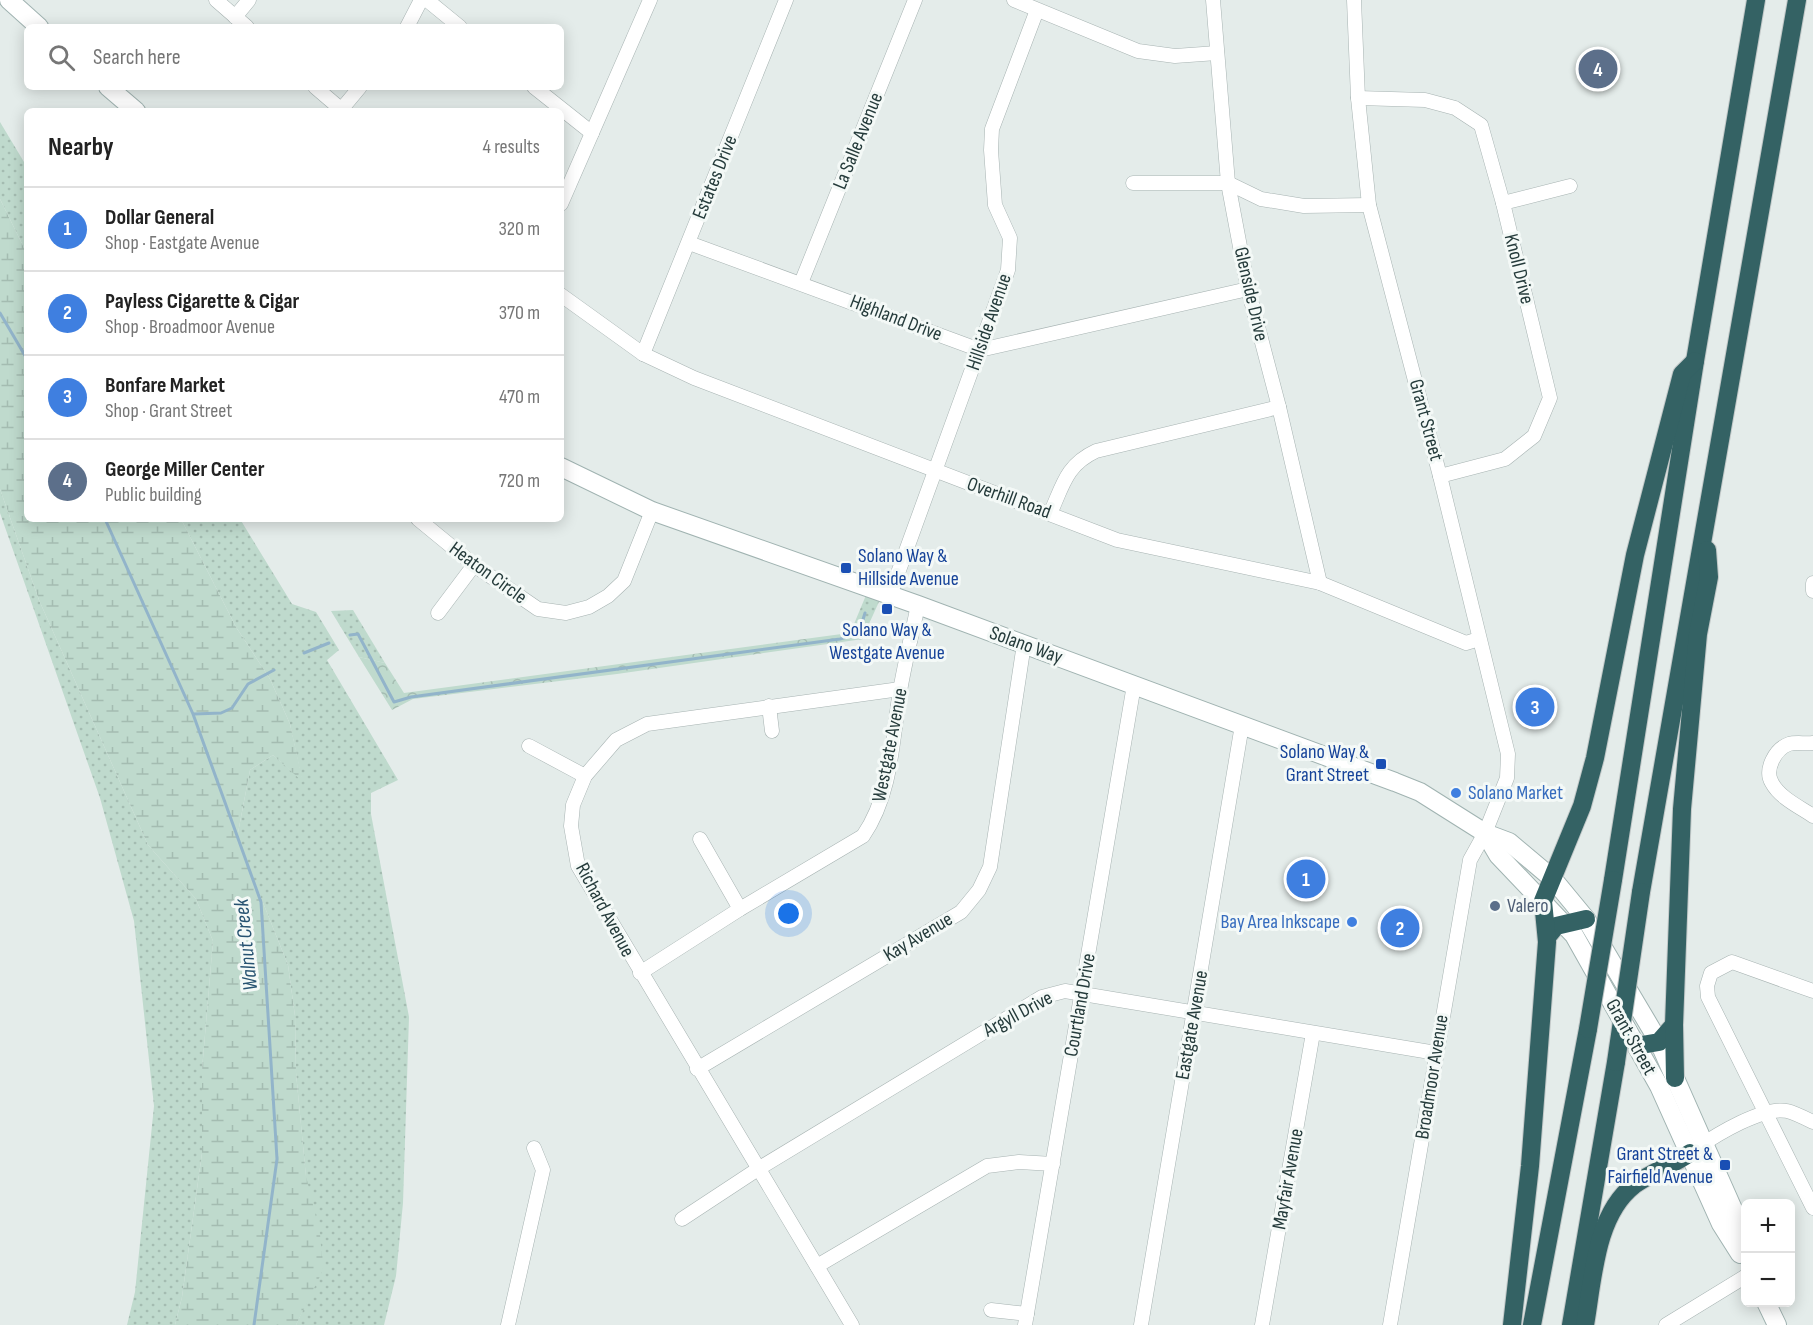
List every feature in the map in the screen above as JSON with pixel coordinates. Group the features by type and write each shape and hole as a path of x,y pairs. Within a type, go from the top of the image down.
{"highway":[{"path":"1532,1325 1588,1029 1695,361 1756,0"},
{"path":"1571,1325 1616,1062 1641,892 1797,0"},
{"path":"1512,1325 1530,1166 1547,937 1543,901 1582,806 1595,758 1635,555 1682,374 1695,361"},
{"path":"1675,1078 1674,1025 1683,798 1698,634 1709,577 1705,524"},
{"path":"1547,937 1556,926 1586,919"},
{"path":"1636,1046 1659,1042 1674,1025"},
{"path":"1585,1325 1602,1238 1609,1216 1634,1185 1697,1148"}],"street":[{"path":"9,0 36,24"},
{"path":"216,0 243,24"},
{"path":"235,17 249,0"},
{"path":"409,24 421,0"},
{"path":"427,0 456,24"},
{"path":"564,197 649,0"},
{"name":"Estates Drive","path":"643,354 786,0"},
{"name":"La Salle Avenue","path":"801,283 915,0"},
{"path":"1014,0 1138,51 1175,56 1217,53"},
{"name":"Glenside Drive","path":"1213,0 1228,183 1248,289 1279,408 1320,583"},
{"name":"Grant Street","path":"1354,0 1358,98 1369,205 1440,476 1479,639 1497,701 1510,766 1485,833"},
{"name":"Hillside Avenue","path":"890,595 1008,270 1010,238 995,205 991,150 992,129 1037,10"},
{"path":"112,90 132,108"},
{"path":"318,90 339,108"},
{"path":"343,108 358,90"},
{"path":"538,90 560,108"},
{"name":"Knoll Drive","path":"1358,98 1425,100 1455,108 1481,125 1503,203 1550,398 1534,436 1505,459 1440,476"},
{"path":"564,111 592,134"},
{"path":"1133,183 1228,183 1261,199 1304,206 1369,205"},
{"path":"1503,203 1570,186"},
{"name":"Highland Drive","path":"689,243 980,350"},
{"path":"980,350 1248,289"},
{"name":"Overhill Road","path":"564,297 643,354 694,378 1117,540 1320,583 1466,643 1479,639"},
{"path":"1050,514 1070,468 1081,458 1096,451 1279,408"},
{"name":"Solano Way","path":"564,468 652,511 918,605 1420,792 1485,833"},
{"name":"Heaton Circle","path":"421,522 474,565 538,609 566,613 589,608 608,596 624,581 652,511"},
{"path":"438,613 474,565"},
{"path":"1813,583 1813,591"},
{"name":"Westgate Avenue","path":"640,973 740,909 862,836 876,817 885,791 900,689 918,605"},
{"name":"Kay Avenue","path":"697,1069 961,912 979,890 990,867 1024,644"},
{"name":"Courtland Drive","path":"1026,1320 1134,685"},
{"name":"Richard Avenue","path":"852,1325 697,1069 578,866 571,826 573,805 585,776 616,740 647,724 900,689"},
{"path":"769,706 772,731"},
{"name":"Eastgate Avenue","path":"1141,1325 1242,725"},
{"path":"1813,743 1788,744 1774,756 1768,769 1771,783 1785,798 1813,816"},
{"path":"529,746 585,776"},
{"name":"Grant Street","path":"1485,833 1509,842 1553,879 1586,919 1659,1042 1675,1078 1721,1224 1741,1254"},
{"name":"Grant Street","path":"1485,833 1498,855 1574,935 1736,1216 1741,1233"},
{"name":"Broadmoor Avenue","path":"1390,1325 1470,860 1485,833"},
{"path":"700,839 740,909"},
{"path":"1813,991 1732,962 1711,973 1707,986 1708,997 1813,1208"},
{"name":"Argyll Drive","path":"682,1219 758,1169 1042,997 1065,991 1082,992 1436,1053"},
{"name":"Mayfair Avenue","path":"1262,1325 1314,1033"},
{"path":"1697,1148 1766,1112 1785,1111 1813,1122"},
{"path":"508,1325 543,1170 534,1148"},
{"path":"817,1266 987,1166 1018,1162 1053,1164"},
{"path":"1666,1325 1741,1279"},
{"path":"1768,1307 1777,1325"},
{"path":"991,1310 1026,1320"}],"green space":[{"path":"0,122 24,162 24,248 0,199"},
{"path":"0,199 24,248 24,522 183,522 236,627 270,679 290,724 303,782 273,755 250,770 237,838 288,965 295,1016 296,1073 306,1176 320,1234 323,1270 296,1325 175,1325 182,1297 202,1153 202,1070 213,941 196,899 148,845 39,600 0,489"},
{"path":"0,489 39,600 148,845 196,899 213,941 202,1070 202,1153 182,1297 175,1325 127,1325 135,1292 154,1106 134,921 100,798 0,513"},
{"path":"183,522 242,522 292,604 316,612 339,650 327,660 398,780 371,793 371,814 409,1017 403,1203 396,1276 384,1325 296,1325 306,1303 306,1177 296,1073 295,1016 288,965 237,838 250,770 273,755 302,780 290,724 270,679 236,627"},
{"path":"869,588 883,593 868,626 854,624"},
{"path":"353,610 385,663 359,657 331,611"},
{"path":"854,624 868,626 863,639 617,674 413,699 392,710 359,657 385,663 404,693 849,633"}],"waterway":[{"name":"Walnut Creek","path":"0,313 24,354"},
{"name":"Walnut Creek","path":"106,522 193,714 261,902 277,1159 254,1325"},
{"path":"350,635 358,634 394,702 411,697 840,639 851,636 857,631 865,613"},
{"path":"304,653 329,643"},
{"path":"194,714 221,713 232,708 248,684 274,670"}],"place":[{"name":"George Miller Center","path":"1598,69"},
{"name":"Solano Way & Hillside Avenue","path":"846,568"},
{"name":"Solano Way & Westgate Avenue","path":"887,609"},
{"name":"Bonfare Market","path":"1535,707"},
{"name":"Solano Way & Grant Street","path":"1381,764"},
{"name":"Solano Market","path":"1456,793"},
{"name":"Dollar General","path":"1306,879"},
{"name":"Valero","path":"1495,906"},
{"name":"Bay Area Inkscape","path":"1352,922"},
{"name":"Payless Cigarette & Cigar","path":"1400,928"},
{"name":"Grant Street & Fairfield Avenue","path":"1725,1165"}]}
